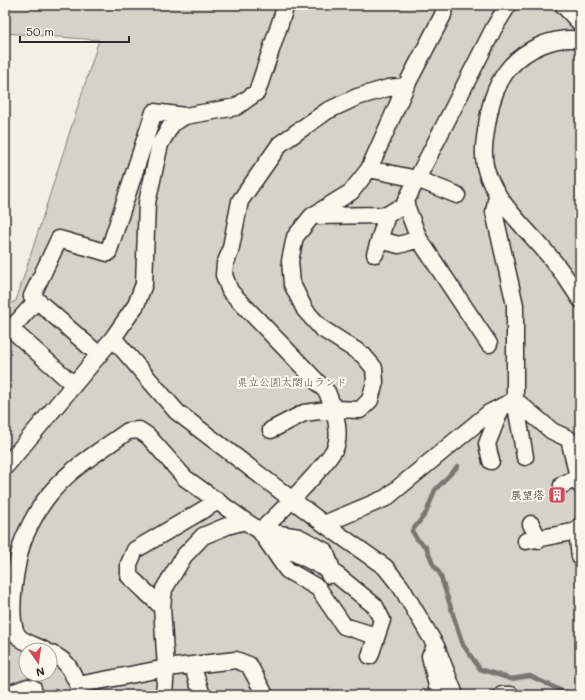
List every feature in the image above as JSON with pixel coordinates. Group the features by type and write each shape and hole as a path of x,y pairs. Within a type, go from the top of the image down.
{"street":[{"path":"99,355 32,296 59,239 108,253 120,212 154,112 185,116 236,107 257,92 286,5"},
{"path":"271,430 304,413 335,409 360,410 370,400 375,382 374,368 363,355 322,328 305,310 292,284 290,261 295,237 312,216 351,192 369,169 406,86 443,15 444,5"},
{"path":"312,216 387,215 405,203 494,28 508,5"},
{"path":"563,5 580,22"},
{"path":"580,40 572,38 545,43 519,57 501,77 491,104 483,144 486,172 498,195 558,267 580,299"},
{"path":"260,531 330,458 336,447 337,438 335,409 327,392 230,291 224,275 225,264 230,252 240,201 280,144 327,111 357,97 388,88 406,86"},
{"path":"5,467 113,338 136,305 144,284 147,203 160,144 172,124 185,116"},
{"path":"369,169 417,179 457,195"},
{"path":"498,195 494,212 515,305 508,403 525,457"},
{"path":"405,203 419,239 489,344"},
{"path":"120,212 146,215"},
{"path":"387,215 378,247 399,245 419,239"},
{"path":"37,300 8,329 74,385"},
{"path":"113,338 178,412 324,524 385,567 401,587 436,646 455,695"},
{"path":"491,461 487,444 508,403"},
{"path":"508,403 552,431 569,439 579,481 562,485"},
{"path":"324,524 386,498 489,413 508,403"},
{"path":"27,642 19,638 14,628 12,607 16,566 24,538 53,490 66,477 128,431 139,430 148,436 185,478 260,531 290,550 333,572 375,606 382,620 370,656"},
{"path":"162,607 129,576 129,564 136,550 218,501"},
{"path":"164,695 166,668 162,607 164,589 184,556 203,536 227,526 245,521"},
{"path":"532,524 533,540 578,529 580,557"},
{"path":"260,531 287,570 318,588 344,626 376,636"},
{"path":"318,588 333,572"},
{"path":"436,646 430,656 439,695"},
{"path":"58,657 63,659 68,665 78,685 166,668 236,660 249,665 265,695"},
{"path":"192,665 202,695"},
{"path":"6,695 28,687 33,688 29,695"},
{"path":"502,695 511,695"}],"green space":[{"name":"県立公園太閤山ランド","path":"5,5 580,5 580,695 5,695 5,305 16,301 99,40 5,33"}],"waterway":[{"path":"458,466 435,490 426,513 412,531 417,539 426,547 433,564 440,574 463,645 480,669 511,679 530,676 571,695"}],"place":[{"name":"展望塔","path":"557,495"}]}
